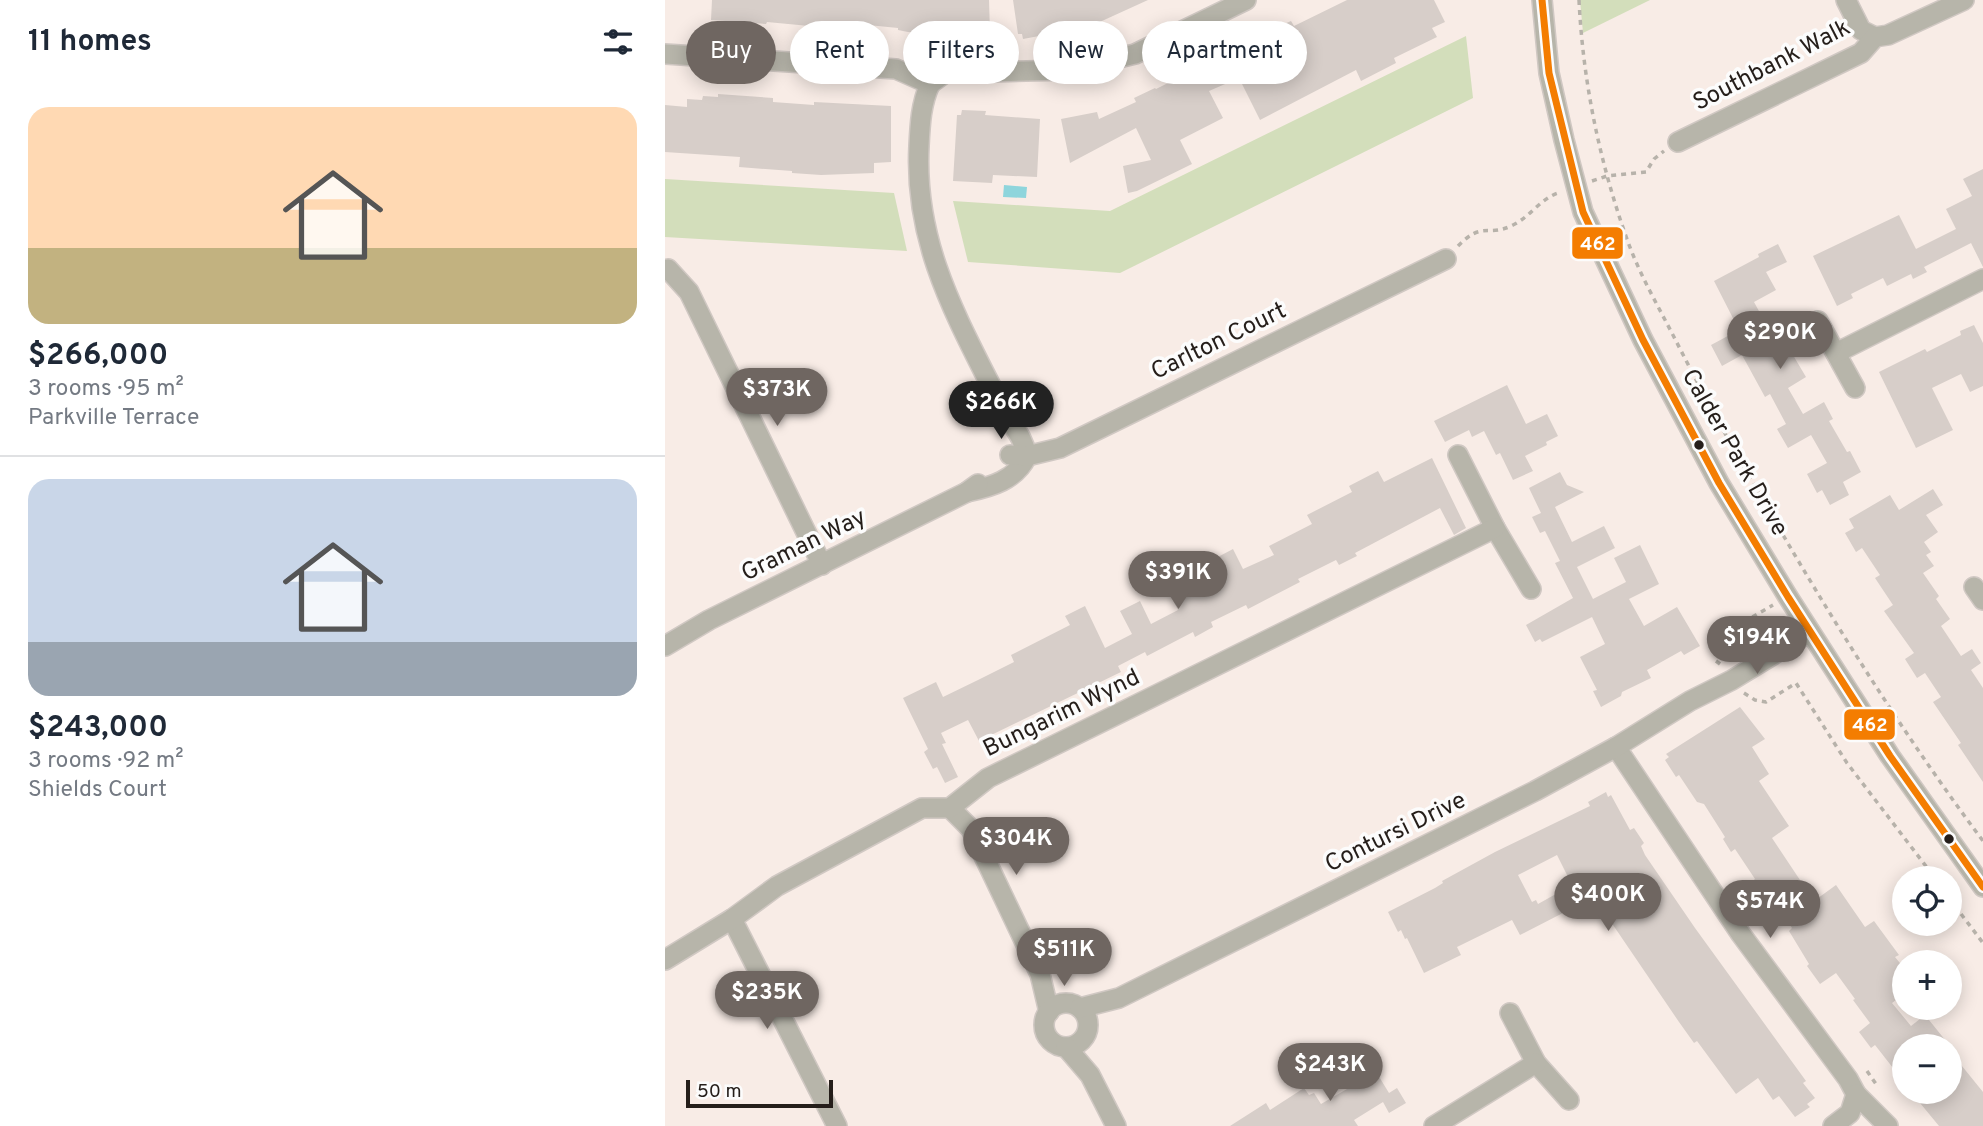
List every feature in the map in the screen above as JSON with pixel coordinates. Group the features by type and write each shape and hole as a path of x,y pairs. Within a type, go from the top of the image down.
{"street":[{"path":"1019,72 1068,71 1135,54 1246,0"},
{"name":"Calder Park Drive","path":"1542,0 1549,74 1583,212 1677,408 1807,628 1890,756 1983,887"},
{"path":"1846,0 1861,30 1875,37"},
{"name":"Southbank Walk","path":"1678,142 1861,53 1875,37 1888,35 1964,0"},
{"path":"665,54 896,69 903,72"},
{"path":"930,84 923,100 918,164 928,243 953,309 1005,413 1012,445 1018,455"},
{"name":"Carlton Court","path":"1018,455 1060,448 1445,259"},
{"path":"668,269 689,292 822,565"},
{"path":"1836,353 1983,279"},
{"path":"1818,321 1855,388"},
{"name":"Graman Way","path":"665,646 709,620 967,492 1018,455"},
{"path":"1458,455 1495,528 1531,589"},
{"name":"Bungarim Wynd","path":"950,808 988,778 1495,528"},
{"name":"Contursi Drive","path":"1072,1023 1535,791 1616,747 1690,701 1735,686 1807,628"},
{"path":"1616,747 1739,933 1848,1079 1856,1094 1888,1126"},
{"path":"665,960 732,919 777,886 922,808 950,808 971,829 1040,974 1072,1023 1090,1075 1116,1126"},
{"path":"732,919 837,1126"},
{"path":"1510,1013 1536,1063 1569,1100"},
{"path":"1434,1126 1536,1063"},
{"path":"1833,1126 1850,1113 1856,1094"}],"path":[{"path":"1579,0 1581,40 1598,144 1629,244 1650,292 1716,418 1850,648 1983,841"},
{"path":"1788,597 1716,638 1716,661 1735,686 1755,700 1766,702 1795,683 1847,763 1926,866"},
{"path":"1962,915 1983,943"}],"green space":[{"path":"1580,0 1650,0 1583,33"},
{"path":"1466,36 1473,98 1120,273 968,262 953,201 1110,211"},
{"path":"665,179 894,193 907,251 665,237"}],"water":[{"path":"1004,185 1027,187 1026,198 1003,197"}],"building":[{"path":"712,0 989,0 990,21 903,21 903,31 889,27 889,21 790,21 790,24 776,21 711,20"},
{"path":"1013,0 1148,0 1102,21 1033,21 1033,37 1023,39 1022,34 1019,34 1019,21 1016,21"},
{"path":"1347,0 1434,0 1445,22 1432,28 1437,37 1394,58 1396,63 1361,81 1356,70 1260,120 1242,84 1307,84 1307,21 1304,21"},
{"path":"1166,84 1225,84 1209,91 1223,118 1180,140 1192,164 1128,193 1123,166 1151,160 1136,128 1070,163 1061,119 1097,112 1099,119 1136,102 1134,98"},
{"path":"718,94 773,98 773,102 814,105 814,102 891,106 891,162 874,163 874,173 821,175 739,167 740,157 665,152 665,105 687,107 687,99 702,100 703,96 718,97"},
{"path":"962,110 986,111 985,115 1040,119 1037,177 993,175 992,183 953,181 957,115 961,115"},
{"path":"1983,169 1983,267 1971,243 1924,267 1927,272 1913,279 1911,274 1887,286 1883,278 1851,294 1853,298 1837,306 1813,256 1899,215 1916,249 1956,229 1946,209 1972,196 1963,179"},
{"path":"1778,244 1787,262 1766,272 1776,290 1754,302 1772,335 1784,329 1795,348 1790,350 1806,377 1788,388 1803,414 1824,402 1833,419 1829,421 1861,472 1843,482 1849,495 1830,505 1822,490 1817,493 1807,474 1827,463 1811,435 1788,448 1777,429 1786,424 1770,394 1765,397 1742,355 1722,366 1711,345 1739,330 1714,281"},
{"path":"1974,325 1983,343 1983,386 1970,392 1961,374 1932,388 1953,430 1916,448 1879,372 1925,349 1927,352 1961,335 1960,331"},
{"path":"1507,385 1526,424 1547,414 1558,436 1525,456 1533,471 1513,480 1500,453 1496,455 1484,431 1472,437 1469,430 1445,442 1434,421"},
{"path":"1432,458 1466,528 1454,535 1440,508 1355,553 1357,556 1339,565 1336,560 1248,609 1246,605 1211,622 1213,627 1195,637 1193,632 1147,656 1145,652 1118,666 1121,672 979,741 968,720 941,733 946,743 942,744 958,777 945,783 937,767 933,769 924,752 928,749 903,698 936,682 943,697 1014,662 1011,655 1070,625 1065,616 1085,606 1105,648 1132,634 1120,611 1140,601 1151,624 1178,610 1165,585 1233,549 1243,569 1274,555 1269,546 1312,524 1307,515 1352,492 1349,486 1378,471 1384,482"},
{"path":"1560,472 1567,485 1584,492 1555,507 1572,542 1604,526 1615,548 1577,567 1593,599 1626,582 1614,558 1640,545 1659,584 1629,599 1644,626 1677,607 1700,646 1684,655 1681,651 1647,670 1651,678 1622,692 1621,696 1601,707 1593,691 1597,690 1580,657 1605,644 1592,617 1542,642 1540,639 1535,642 1526,625 1573,598 1555,563 1560,561 1545,531 1540,533 1532,517 1541,513 1529,488"},
{"path":"1933,489 1943,505 1926,515 1938,532 1924,542 1931,552 1926,555 1934,566 1923,573 1939,596 1936,599 1950,619 1941,626 1961,656 1972,649 1981,663 1971,670 1983,688 1983,782 1933,702 1941,697 1925,673 1917,678 1905,659 1914,653 1884,611 1893,605 1875,578 1880,575 1862,548 1856,552 1845,533 1854,528 1849,519 1890,495 1899,510"},
{"path":"1740,707 1765,739 1752,747 1769,774 1759,781 1789,826 1772,838 1814,901 1836,885 1865,927 1874,921 1895,950 1892,950 1892,1020 1906,1020 1911,1026 1919,1020 1929,1020 1940,1034 1892,1034 1892,1067 1875,1045 1871,1048 1859,1032 1870,1023 1853,1000 1855,999 1836,973 1820,984 1807,966 1809,964 1789,931 1792,928 1774,901 1765,907 1749,884 1755,879 1735,849 1731,852 1723,839 1725,837 1704,804 1697,802 1679,775 1676,777 1665,760 1669,757 1666,754"},
{"path":"1606,792 1608,797 1611,795 1630,830 1634,828 1644,843 1641,846 1645,855 1806,1081 1803,1083 1815,1098 1807,1104 1810,1107 1795,1117 1779,1096 1773,1100 1758,1078 1736,1094 1697,1041 1694,1043 1594,897 1520,935 1512,920 1457,947 1461,955 1424,973 1407,938 1405,939 1401,930 1398,932 1388,912 1495,852 1590,806 1588,802","holes":["1557,855 1572,885 1538,904 1536,900 1532,902 1518,875"]},
{"path":"1367,1057 1389,1093 1397,1088 1406,1103 1389,1113 1383,1102 1354,1120 1358,1126 1230,1126 1266,1103 1270,1110 1304,1088 1309,1095 1314,1093 1321,1104 1347,1089 1339,1075"},
{"path":"1962,1066 1983,1092 1983,1126 1939,1126 1921,1104 1962,1104"}],"transit line":[{"name":"462","path":"1542,0 1549,73 1583,212 1643,340 1719,483 1788,597 1890,756 1983,887"}]}
